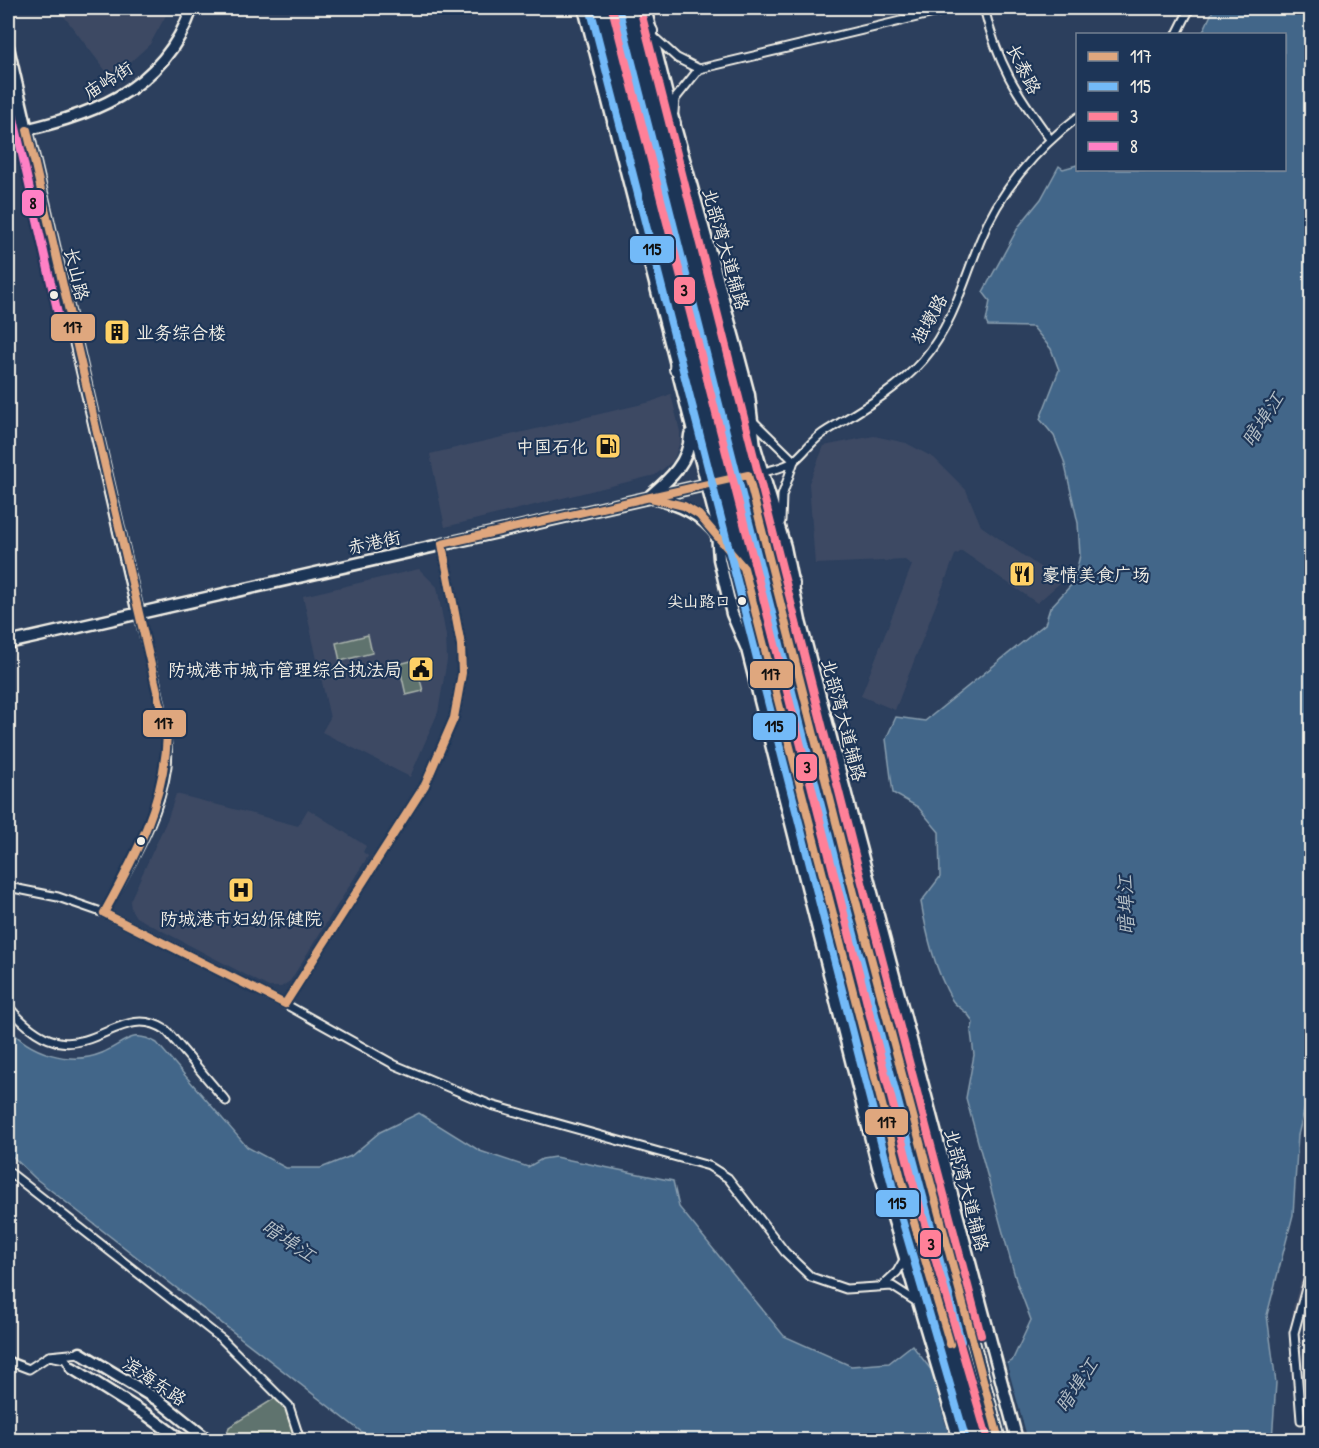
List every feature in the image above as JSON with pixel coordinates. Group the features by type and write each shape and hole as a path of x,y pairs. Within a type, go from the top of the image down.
{"highway":[{"path":"595,49 599,8"},
{"path":"599,8 644,175 902,1182 977,1440"},
{"path":"629,8 789,638 999,1440"},
{"path":"636,8 651,31"},
{"path":"614,123 644,175"},
{"path":"671,173 674,123"},
{"path":"676,369 681,321"},
{"path":"721,370 749,415 741,451"},
{"path":"728,505 719,537 744,568"},
{"path":"789,638 793,583"}],"main road":[{"name":"庙岭街","path":"8,134 78,117 107,105 133,88 155,69 174,45 192,8"},
{"path":"584,8 719,537 719,559 732,614 747,649 873,1146 959,1440"},
{"name":"北部湾大道辅路","path":"645,8 674,123 735,342 748,395 749,415 761,472 785,547 800,621 1017,1440"},
{"name":"长山路","path":"8,47 138,613"},
{"path":"649,498 671,478 685,459 690,445 691,426"},
{"name":"赤港街","path":"8,643 748,475"},
{"path":"649,498 684,506 699,515 719,537"},
{"name":"滨海东路","path":"80,1353 158,1400 208,1440"},
{"name":"滨海东路","path":"72,1368 147,1415 181,1440"}],"street":[{"path":"674,123 675,99 699,69 955,8"},
{"name":"长泰路","path":"984,8 992,39 1006,76 1050,139"},
{"path":"1178,33 1191,8"},
{"path":"651,31 660,45 676,58 699,69"},
{"name":"独墩路","path":"748,475 794,461 812,440 902,382 924,359 944,327 965,283 980,239 1001,201 1027,164 1050,139 1076,118"},
{"path":"749,415 760,430 794,461 782,496 780,514 785,547"},
{"path":"285,1004 425,785 454,718 462,673 461,645 442,544"},
{"path":"104,913 152,822 168,764 166,734 138,613"},
{"path":"8,887 58,897 104,913 285,1004 394,1065 491,1105 709,1166 728,1178 785,1251 811,1277 846,1289 882,1286 899,1290 921,1306"},
{"path":"8,1006 25,1025 41,1036 71,1044 90,1040 136,1020 158,1025 166,1030 226,1101"},
{"path":"8,1171 223,1340 289,1406 300,1440"},
{"path":"882,1286 897,1272 905,1257"},
{"path":"1301,1420 1294,1333 1311,1266"},
{"path":"8,1361 29,1369 49,1356 80,1353"},
{"path":"49,1356 65,1359 72,1368"}],"shaded area":[{"path":"64,8 170,8 150,44 112,79 60,11"},
{"path":"671,394 680,432 680,442 673,461 655,475 445,527 430,454 651,402"},
{"name":"豪情美食广场","path":"874,436 906,443 934,458 966,490 981,526 1061,582 1037,603 962,551 955,555 895,710 861,696 912,565 905,560 815,564 809,483 824,446"},
{"path":"419,569 437,587 446,636 447,660 438,712 410,777 322,732 330,718 303,596"},
{"name":"防城港市妇幼保健院","path":"176,794 298,826 308,809 366,846 363,852 368,856 290,981 281,987 269,987 136,917 131,909 130,901 168,818"},
{"path":"1311,1246 1311,1287 1297,1332 1292,1331 1293,1307"}],"green space":[{"path":"368,635 372,653 340,661 336,643"},
{"path":"415,660 423,691 406,695 399,664"},
{"path":"280,1395 289,1408 299,1440 233,1440 227,1434 229,1427"}],"water":[{"name":"暗埠江","path":"1214,8 1311,8 1312,1079 1298,1135 1293,1215 1267,1315 1276,1383 1272,1440 372,1440 35,1178 8,1152 8,1027 27,1044 39,1050 51,1055 77,1058 90,1057 134,1037 141,1037 157,1043 247,1147 286,1168 321,1168 351,1156 380,1132 419,1113 480,1151 528,1167 542,1159 555,1157 673,1181 679,1207 784,1336 851,1366 889,1363 912,1345 935,1375 959,1386 1012,1361 1031,1320 1016,1280 966,1098 974,1055 971,1032 973,1023 952,1000 941,977 929,940 921,902 940,877 939,832 918,807 893,793 886,739 896,717 925,721 1045,624 1050,608 1074,582 1080,555 1078,523 1064,461 1054,436 1040,419 1059,370 1051,349 1033,327 988,326 986,322 990,301 983,292 1019,226 1041,199 1059,166 1063,169 1076,165 1076,171 1286,171 1286,33 1202,33"}],"pier":[{"path":"928,1361 937,1372 959,1383 1006,1361 1028,1440 950,1440"}],"transit line":[{"name":"3","path":"612,8 912,1179 987,1437"},
{"name":"3","path":"640,8 866,898 981,1335"},
{"name":"115","path":"591,11 892,1185 966,1440"},
{"name":"115","path":"619,11 846,904 961,1341"},
{"name":"8","path":"8,92 58,314"},
{"name":"117","path":"27,130 167,734 165,759 155,805 137,849 104,913"},
{"name":"117","path":"442,544 748,475 856,901 999,1440"},
{"name":"117","path":"651,498 684,506 699,515 744,568 902,1182 950,1344"},
{"name":"117","path":"285,1004 425,785 454,718 462,673 461,645 442,544"},
{"name":"117","path":"104,913 285,1004"}],"place":[{"name":"业务综合楼","path":"117,332"},
{"name":"中国石化","path":"608,446"},
{"name":"豪情美食广场","path":"1022,574"},
{"name":"尖山路口","path":"742,601"},
{"name":"防城港市城市管理综合执法局","path":"421,669"},
{"name":"防城港市妇幼保健院","path":"241,890"}]}
